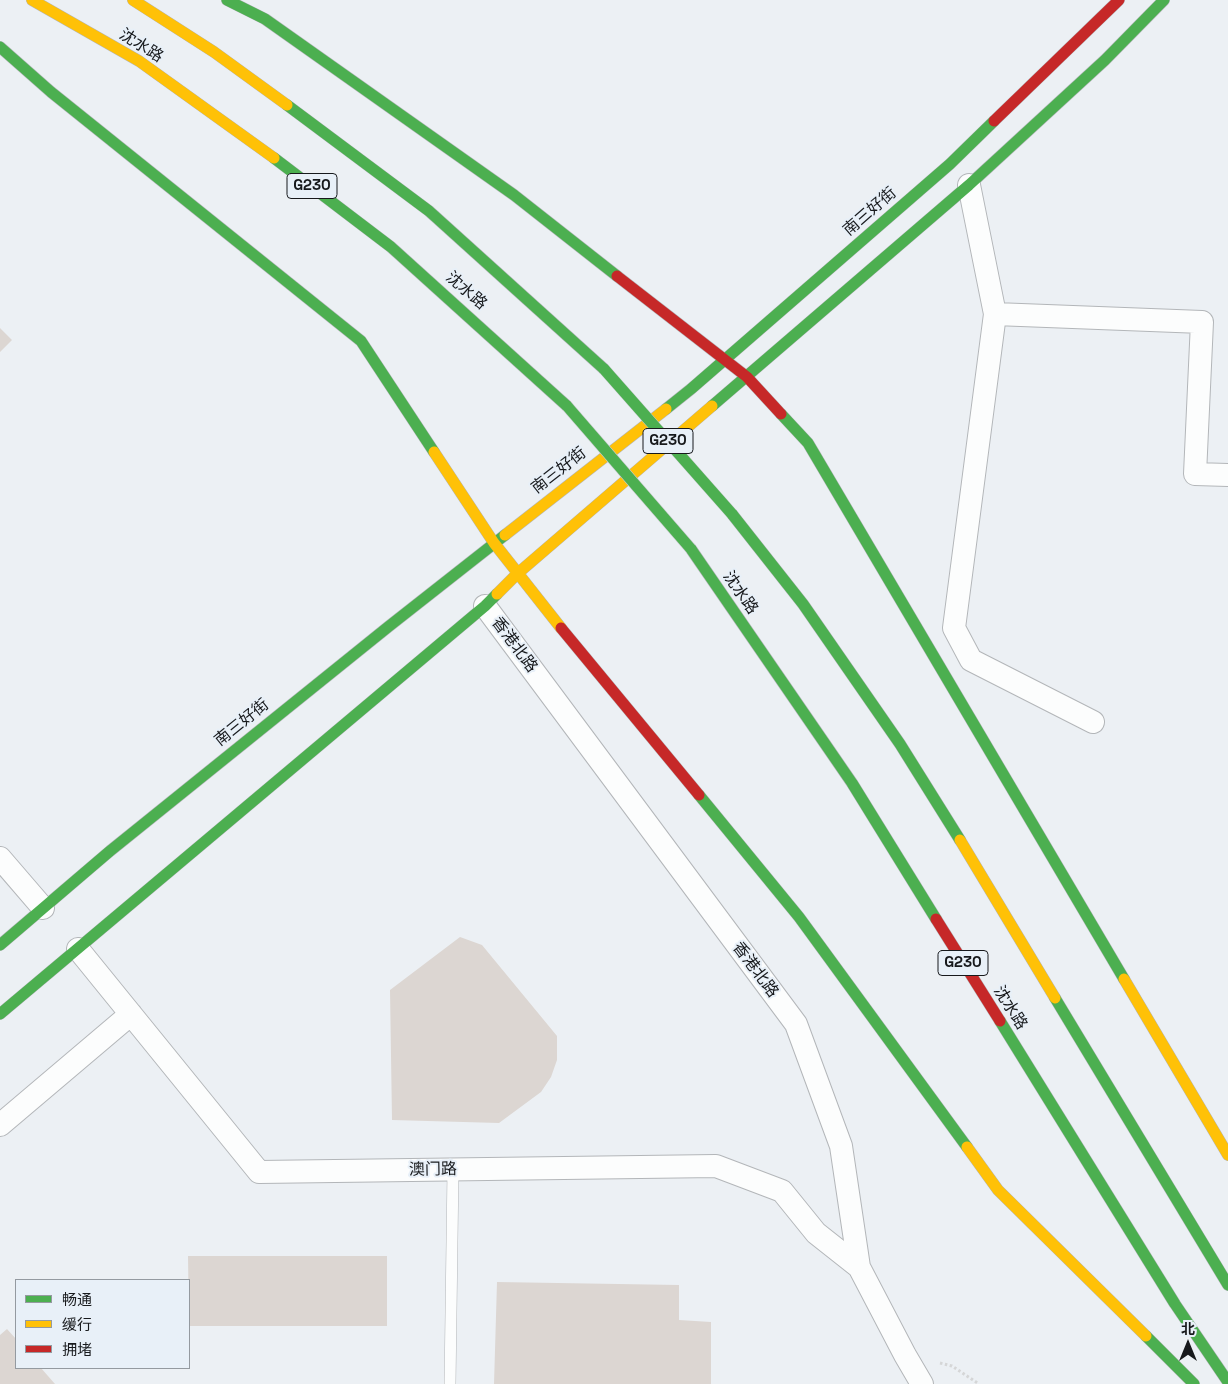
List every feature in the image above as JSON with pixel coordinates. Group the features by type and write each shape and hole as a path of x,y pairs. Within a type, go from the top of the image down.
{"main road":[{"name":"沈水路","path":"32,0 139,62 298,175 391,246 567,406 691,549 852,783 1175,1304 1228,1382"},
{"name":"G230","path":"133,0 214,52 313,122 429,211 604,369 732,514 803,604 900,744 986,881 1093,1063 1228,1285"},
{"path":"227,0 265,18 514,194 747,377 808,443 1228,1155"},
{"name":"南三好街","path":"0,945 110,851 494,543 691,389 950,164 1119,0"},
{"path":"0,1014 485,606 517,574 969,185 1105,60 1164,0"},
{"path":"0,46 50,92 360,342 494,543 517,574 799,917 998,1190 1194,1384"}],"street":[{"path":"969,185 995,314 954,628 971,660 1093,722"},
{"path":"995,314 1202,322 1196,474 1228,475"},
{"name":"香港北路","path":"485,606 796,1024 841,1146 859,1267 922,1384"},
{"path":"0,858 43,908"},
{"name":"澳门路","path":"78,949 259,1172 716,1166 782,1191 816,1233 859,1267"},
{"path":"0,1125 131,1014"}],"lane":[{"path":"450,1384 453,1170"}],"building":[{"path":"0,328 12,340 0,352"},
{"path":"460,937 482,945 557,1036 557,1060 551,1077 541,1092 499,1123 392,1120 390,990"},
{"path":"188,1256 387,1256 387,1326 190,1326 190,1279 188,1279"},
{"path":"497,1282 679,1285 679,1320 711,1322 711,1384 494,1384"},
{"path":"7,1329 15,1338 15,1369 42,1369 55,1384 0,1384 0,1335"}],"traffic: fast":[{"path":"227,0 265,19 514,195 617,276"},
{"path":"712,406 969,185 1105,60 1164,0"},
{"path":"0,47 51,92 361,341 434,452"},
{"path":"287,105 429,211 604,369"},
{"path":"666,409 950,164 994,121"},
{"path":"274,158 391,247 567,406"},
{"path":"604,369 732,514"},
{"path":"567,406 691,549"},
{"path":"781,414 808,443 1124,979"},
{"path":"732,514 803,604 900,744 960,840"},
{"path":"0,945 110,851 505,535"},
{"path":"691,549 852,783 936,919"},
{"path":"0,1014 497,594"},
{"path":"699,795 799,917 967,1147"},
{"path":"1055,998 1228,1285"},
{"path":"1000,1021 1175,1304 1228,1382"},
{"path":"1146,1336 1194,1384"}],"traffic: slow":[{"path":"32,0 139,61 274,158"},
{"path":"133,0 214,52 287,105"},
{"path":"497,594 517,574 712,406"},
{"path":"505,535 666,409"},
{"path":"434,452 494,543 561,628"},
{"path":"960,840 1055,998"},
{"path":"1124,979 1228,1155"},
{"path":"967,1147 998,1190 1146,1336"}],"traffic: jam":[{"path":"994,121 1119,0"},
{"path":"617,276 747,377 781,414"},
{"path":"561,628 699,795"},
{"path":"936,919 1000,1021"}]}
